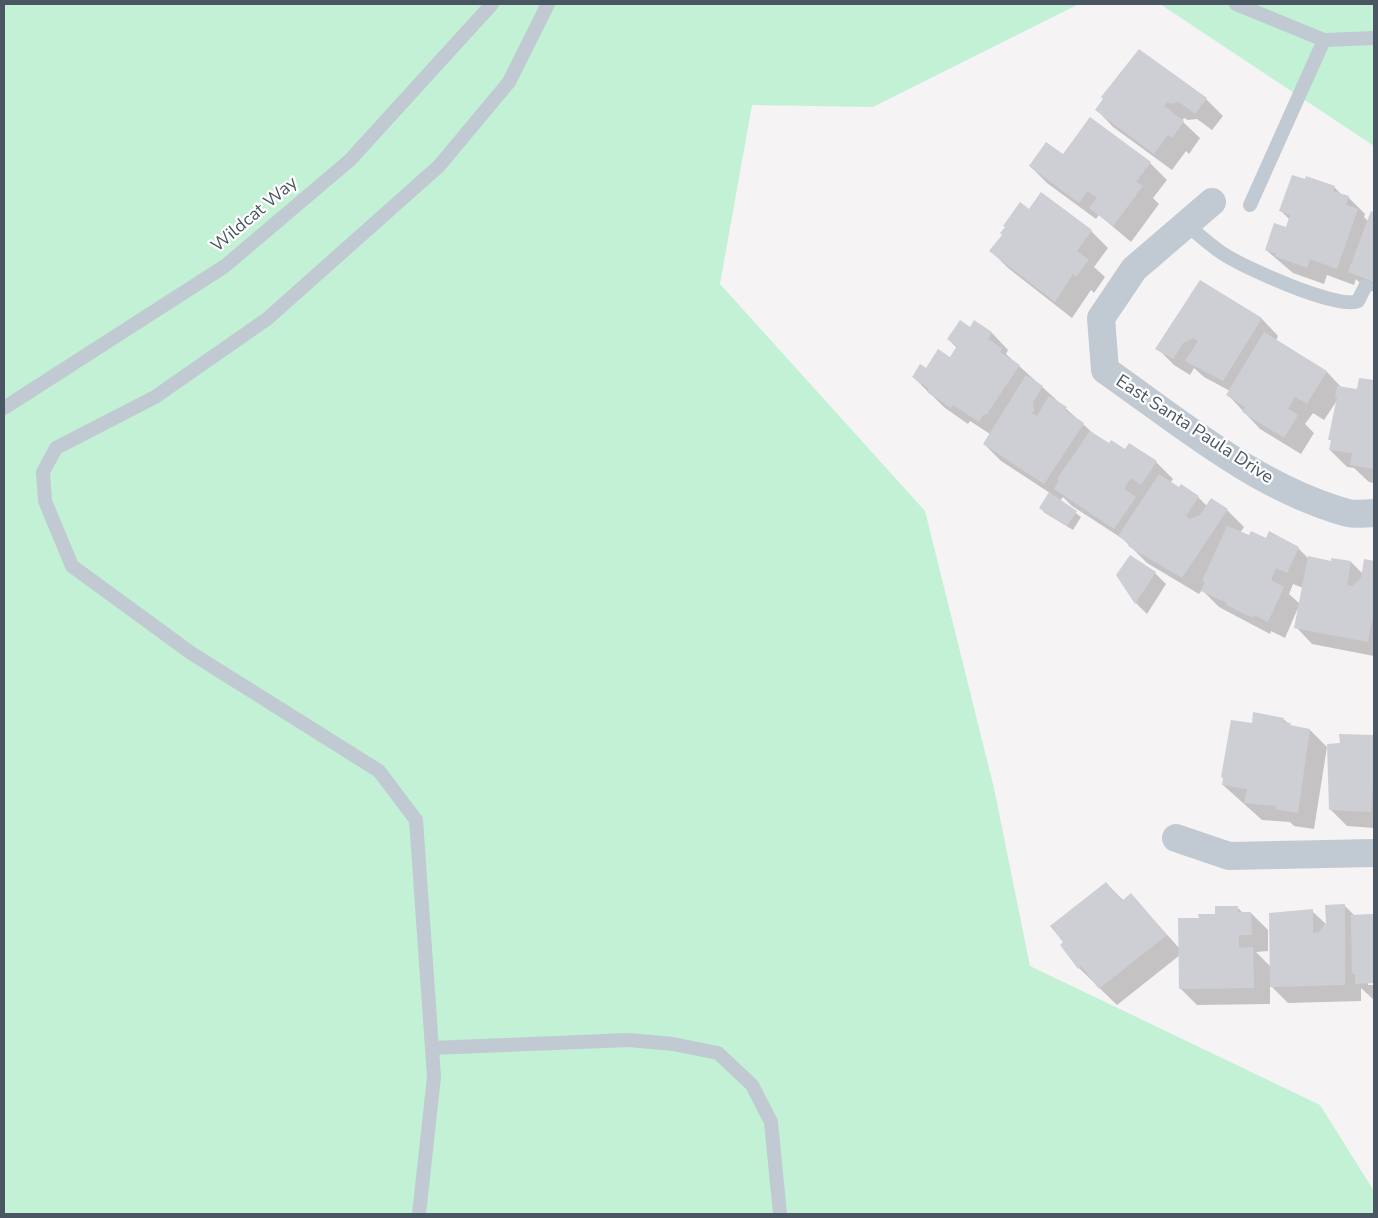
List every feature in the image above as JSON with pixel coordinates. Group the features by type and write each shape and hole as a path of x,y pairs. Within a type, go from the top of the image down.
{"street":[{"name":"East Santa Paula Drive","path":"1212,202 1134,269 1101,318 1105,370 1244,467 1260,476 1286,489 1349,514 1374,513"},
{"path":"1176,838 1228,856 1374,854"}],"lane":[{"name":"Wildcat Way","path":"4,408 225,266 350,160 492,4"},
{"path":"418,1214 434,1077 416,820 379,771 191,653 72,566 45,501 43,472 56,448 155,397 267,319 438,166 508,82 548,4"},
{"path":"1236,4 1324,40 1374,38"},
{"path":"1250,205 1324,40"},
{"path":"1186,224 1232,258 1266,276 1332,300 1352,304 1358,301 1364,287"},
{"path":"432,1048 629,1040 673,1044 718,1053 752,1085 771,1122 780,1214"}],"green space":[{"path":"4,4 1079,4 873,107 752,105 720,284 925,511 994,788 1030,966 1320,1105 1374,1191 1374,1214 4,1214"},
{"path":"1160,4 1374,4 1374,146"}],"building":[{"path":"1139,49 1207,98 1195,114 1179,102 1170,104 1167,102 1164,106 1184,121 1172,138 1168,135 1154,154 1095,110 1103,99 1101,97"},
{"path":"1090,117 1151,162 1136,182 1143,186 1113,226 1089,208 1097,198 1088,191 1079,203 1029,166 1046,142 1063,154"},
{"path":"1292,175 1305,179 1306,176 1335,186 1333,191 1349,196 1346,205 1358,209 1337,269 1310,259 1307,268 1275,256 1276,254 1265,250 1274,223 1286,227 1290,215 1279,211"},
{"path":"1041,192 1092,230 1077,251 1089,260 1076,277 1073,274 1055,302 989,251 1002,235 1000,233 1005,227 1003,226 1020,202 1029,209"},
{"path":"1371,211 1374,212 1374,282 1348,272"},
{"path":"1200,280 1262,318 1223,381 1185,361 1198,341 1193,338 1183,343 1173,359 1155,349"},
{"path":"960,320 970,327 974,320 992,332 988,339 1002,348 1000,352 1020,365 986,415 984,414 979,422 953,405 951,408 927,392 929,389 912,377 920,364 926,368 938,349 950,357 957,346 947,339"},
{"path":"1264,332 1327,371 1307,404 1295,397 1288,409 1298,415 1284,438 1242,412 1245,407 1226,395"},
{"path":"1026,375 1043,386 1033,402 1034,410 1032,413 1037,416 1049,396 1067,407 1065,410 1084,423 1044,484 983,444"},
{"path":"1359,378 1374,380 1374,469 1350,465 1352,453 1329,450 1331,440 1328,440 1337,397 1335,397 1337,386 1357,389"},
{"path":"1090,431 1109,443 1111,440 1125,449 1129,443 1157,461 1141,485 1131,478 1124,489 1136,497 1114,529 1054,489 1059,480 1057,479"},
{"path":"1159,474 1179,487 1181,484 1199,496 1186,516 1190,519 1200,515 1211,498 1228,509 1182,578 1128,546 1130,544 1118,536"},
{"path":"1049,492 1077,511 1067,526 1039,508"},
{"path":"1227,526 1249,535 1251,531 1266,538 1269,531 1299,547 1287,573 1276,568 1271,580 1284,587 1268,622 1254,615 1253,618 1201,591 1205,582 1202,581"},
{"path":"1130,555 1156,572 1135,604 1116,575"},
{"path":"1308,556 1331,561 1331,558 1351,561 1347,585 1353,586 1361,578 1364,559 1374,561 1374,610 1368,642 1294,628"},
{"path":"1253,712 1284,718 1283,722 1291,723 1290,725 1310,729 1298,813 1275,809 1276,806 1244,803 1247,789 1222,785 1223,778 1221,777 1231,720 1252,723"},
{"path":"1339,734 1374,735 1374,790 1372,791 1371,812 1329,810 1327,744 1340,743"},
{"path":"1106,882 1122,901 1131,893 1167,935 1099,989 1081,966 1078,969 1060,945 1063,942 1050,926"},
{"path":"1345,904 1345,985 1270,987 1269,913 1313,909 1313,933 1319,932 1326,923 1325,905"},
{"path":"1215,906 1238,906 1238,912 1251,912 1252,935 1239,935 1239,948 1253,947 1254,988 1179,989 1178,918 1199,918 1198,914 1215,914"},
{"path":"1374,914 1374,983 1355,984 1355,974 1352,974 1351,915"}]}
